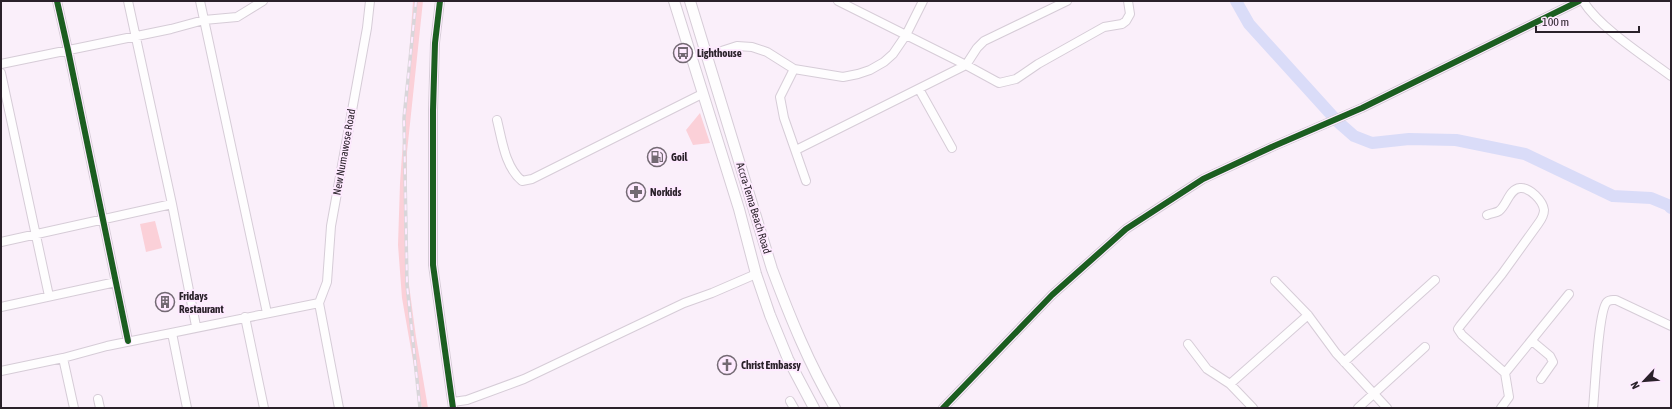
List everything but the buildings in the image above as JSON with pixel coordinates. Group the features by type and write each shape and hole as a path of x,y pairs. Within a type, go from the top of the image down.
{"main road":[{"name":"Accra-Tema Beach Road","path":"674,1 739,209 756,274 788,359 814,408"},
{"name":"Accra-Tema Beach Road","path":"690,1 772,269 786,307 808,358 834,408"},
{"path":"756,274 772,269"}],"street":[{"path":"56,1 68,50 128,341"},
{"path":"128,1 172,204 196,326"},
{"path":"200,1 267,312"},
{"path":"1,64 136,36 204,20 237,17 246,13 262,1"},
{"name":"New Numawose Road","path":"319,303 327,282 331,226 367,28 370,1"},
{"path":"440,1 435,43 432,110 433,264 453,405 524,379 684,303 756,274"},
{"path":"838,1 966,65 998,84 1016,79 1038,64 1104,28 1122,24 1126,21 1130,14 1128,1"},
{"path":"706,56 737,46 752,47 767,52 794,69 843,77 858,74 870,70 884,62 893,54 906,35 923,1"},
{"path":"796,150 966,65 977,48 984,41 1068,1"},
{"path":"943,408 1052,295 1126,229 1203,179 1274,146 1352,113 1579,1"},
{"path":"1583,1 1592,14 1623,40 1671,76"},
{"path":"794,69 780,98 784,118 806,181"},
{"path":"1,73 49,296"},
{"path":"919,89 952,148"},
{"path":"497,120 505,152 515,174 522,181 532,179 702,94"},
{"path":"1487,215 1500,210 1515,190 1520,188 1525,189 1536,196 1540,200 1544,210 1538,224 1502,274 1458,330 1505,373 1509,397 1501,408"},
{"path":"1,242 172,204"},
{"path":"1344,362 1435,280"},
{"path":"1275,281 1308,315 1344,362 1387,408"},
{"path":"1,307 116,282"},
{"path":"1505,373 1569,294"},
{"path":"1593,408 1597,352 1603,313 1607,302 1610,300 1616,300 1671,326"},
{"path":"1,371 63,358 88,350 128,341 172,333 196,326 319,303 340,408"},
{"path":"1230,384 1308,315"},
{"path":"245,317 264,408"},
{"path":"172,333 187,408"},
{"path":"1532,341 1550,356 1553,362 1541,379"},
{"path":"1188,344 1207,369 1230,384 1253,408"},
{"path":"1358,408 1425,348"},
{"path":"63,358 74,408"},
{"path":"98,399 100,408"}],"shaded area":[{"path":"413,1 423,1 407,152 407,270 428,408 422,408 419,395 402,298 398,245 400,183"},
{"path":"700,113 710,143 693,145 686,130"},
{"path":"155,221 162,248 146,252 140,224"}],"waterway":[{"path":"1236,1 1249,24 1337,121 1354,136 1372,143 1409,139 1456,140 1525,154 1613,196 1651,198 1668,205 1671,208"}],"railway":[{"path":"416,1 404,118 407,285 420,408"}],"cycle path":[{"path":"57,1 128,341"},
{"path":"440,1 435,43 433,110 433,265 453,408"},
{"path":"943,408 1052,295 1126,229 1203,179 1362,108 1579,1"}],"place":[{"name":"Lighthouse","path":"683,53"},
{"name":"Goil","path":"657,157"},
{"name":"Norkids","path":"636,192"},
{"name":"Fridays Restaurant","path":"165,302"},
{"name":"Christ Embassy","path":"727,365"}]}
